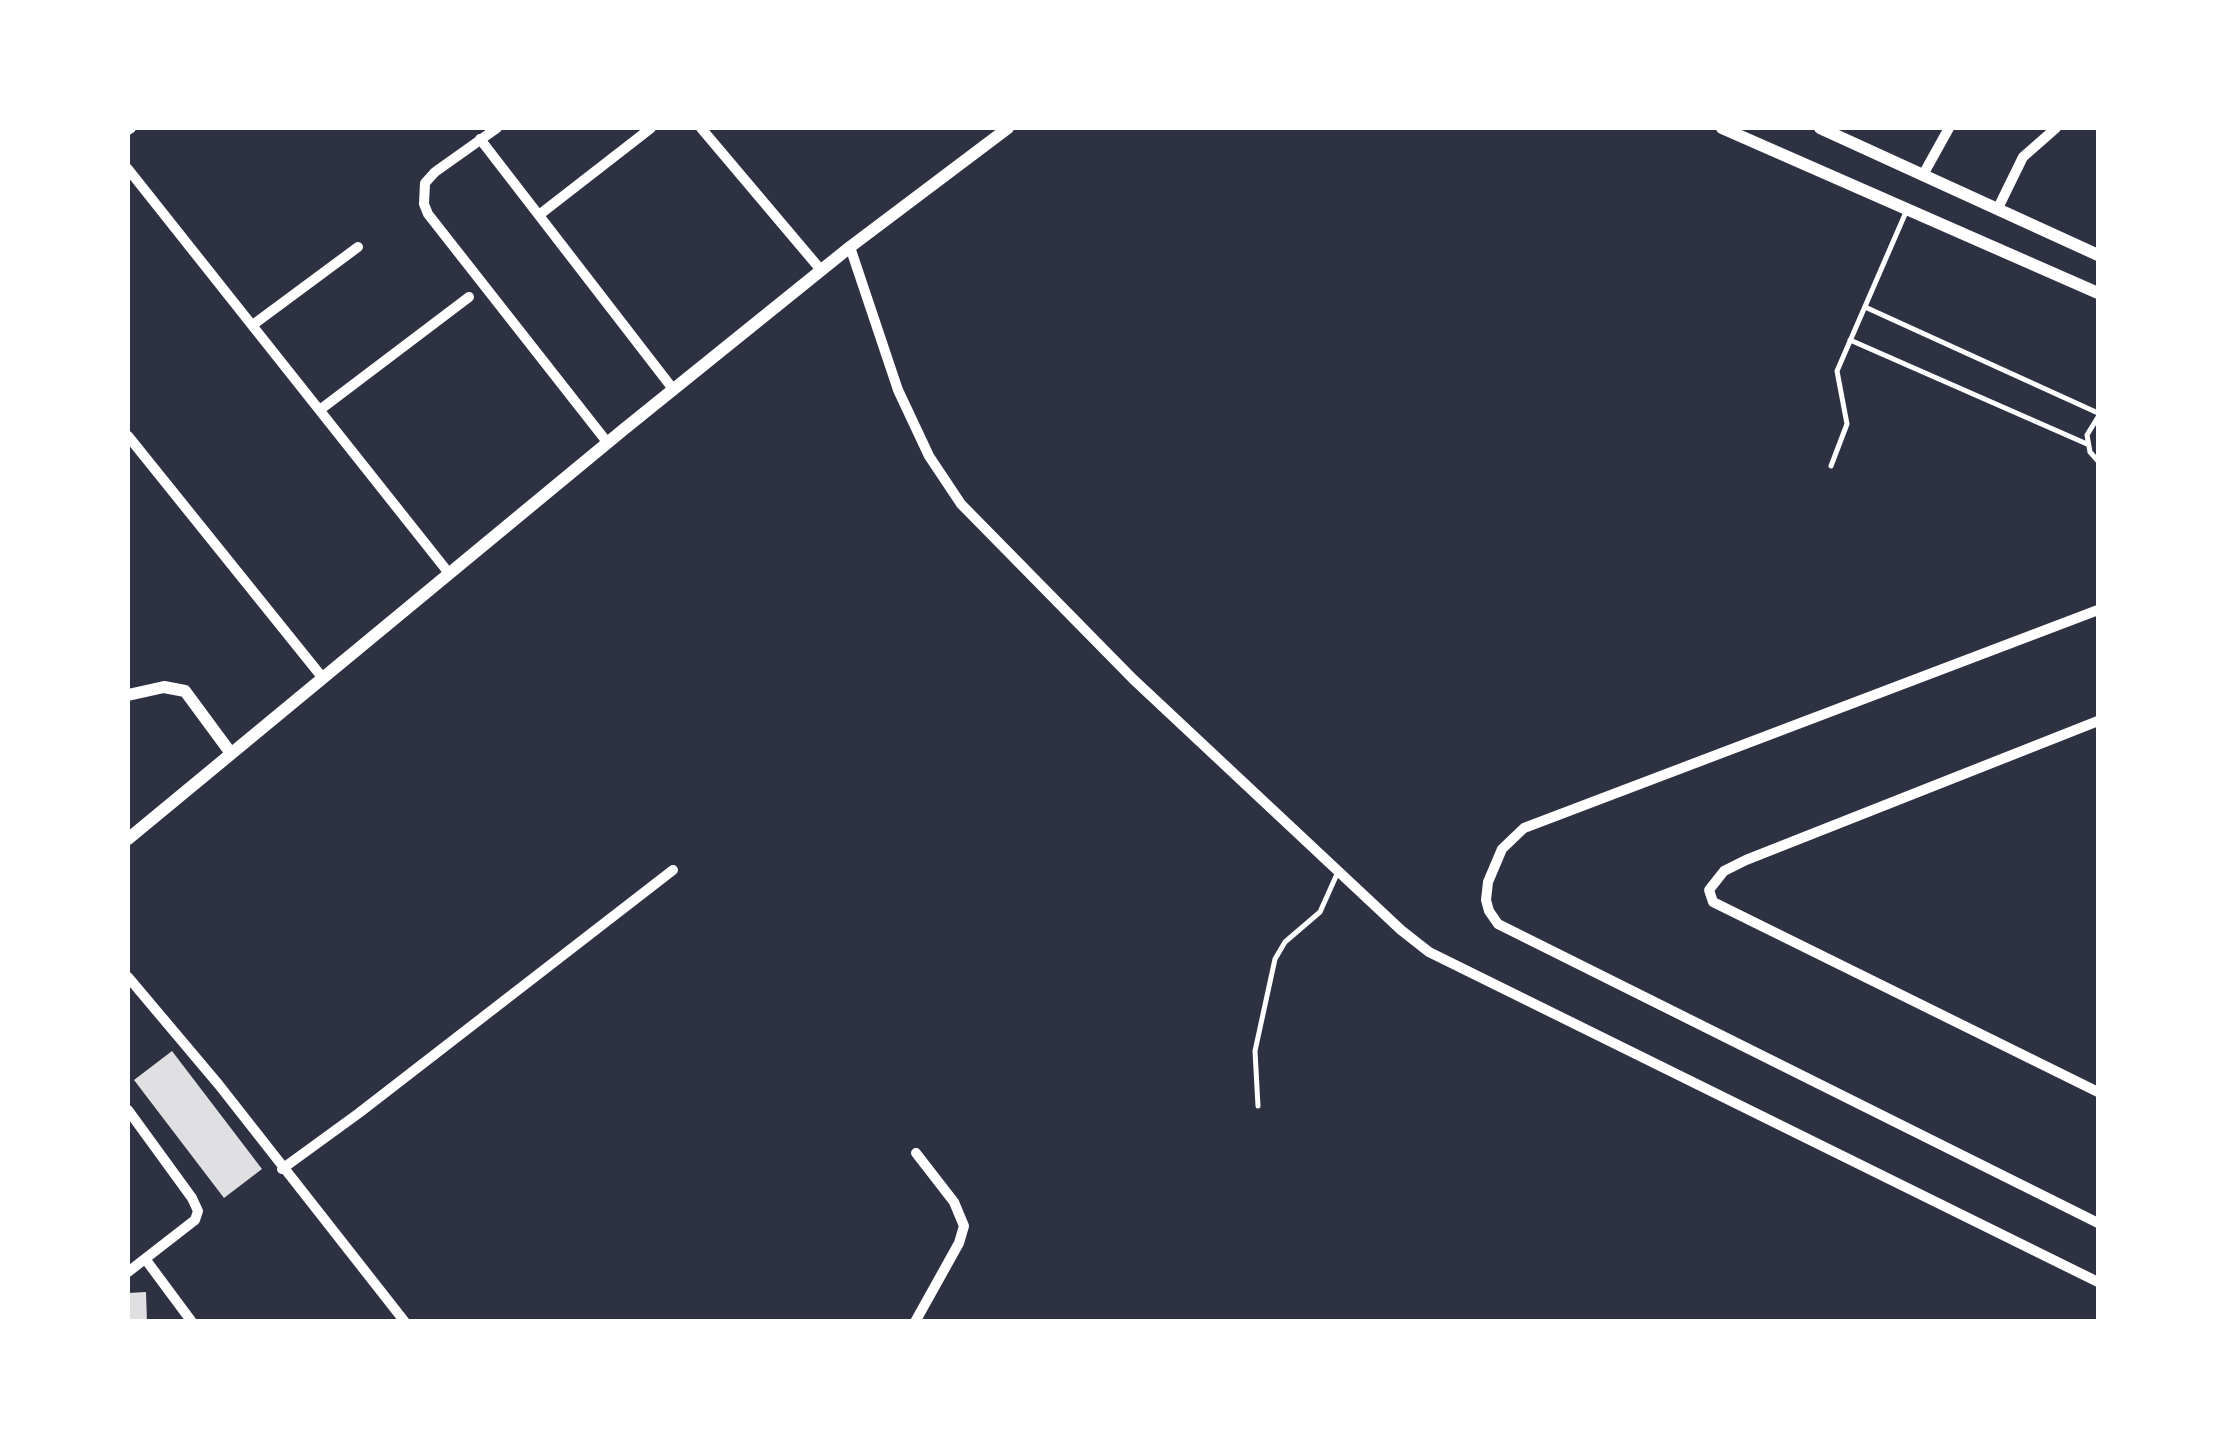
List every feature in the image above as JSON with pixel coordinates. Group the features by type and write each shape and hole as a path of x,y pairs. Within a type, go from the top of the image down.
{"street":[{"path":"496,128 426,183 424,204 608,442"},
{"path":"539,215 651,128"},
{"path":"702,128 821,270"},
{"path":"128,839 448,572 850,246 1008,128"},
{"path":"1722,128 2098,294"},
{"path":"1820,128 2098,255"},
{"path":"1924,173 1949,128"},
{"path":"1998,208 2023,157 2056,128"},
{"path":"480,139 673,390"},
{"path":"128,169 448,572"},
{"path":"850,246 898,390 929,456 962,504 1133,679 1359,894 1430,952 2098,1282"},
{"path":"254,324 358,247"},
{"path":"321,409 469,298"},
{"path":"128,436 322,677"},
{"path":"2098,610 1524,828 1502,849 1488,882 1486,900 1498,924 2098,1223"},
{"path":"128,694 164,686 185,692 230,752"},
{"path":"2098,721 1746,860 1724,871 1709,890 1713,902 2098,1092"},
{"path":"282,1168 360,1113 673,870"},
{"path":"128,977 219,1085 406,1322"},
{"path":"128,1110 198,1211 195,1220 128,1272"},
{"path":"914,1322 959,1243 964,1226 954,1202 916,1153"},
{"path":"146,1260 192,1322"}],"lane":[{"path":"1832,466 1847,417 1837,371 1907,209"},
{"path":"1865,307 2098,415 2089,427 2087,444"},
{"path":"1850,340 2087,444 2098,461"},
{"path":"1258,1106 1254,1050 1276,959 1284,942 1326,904 1338,871"}],"building":[{"path":"172,1051 262,1169 224,1198 134,1080"},
{"path":"146,1292 147,1322 128,1322 128,1293"}]}
